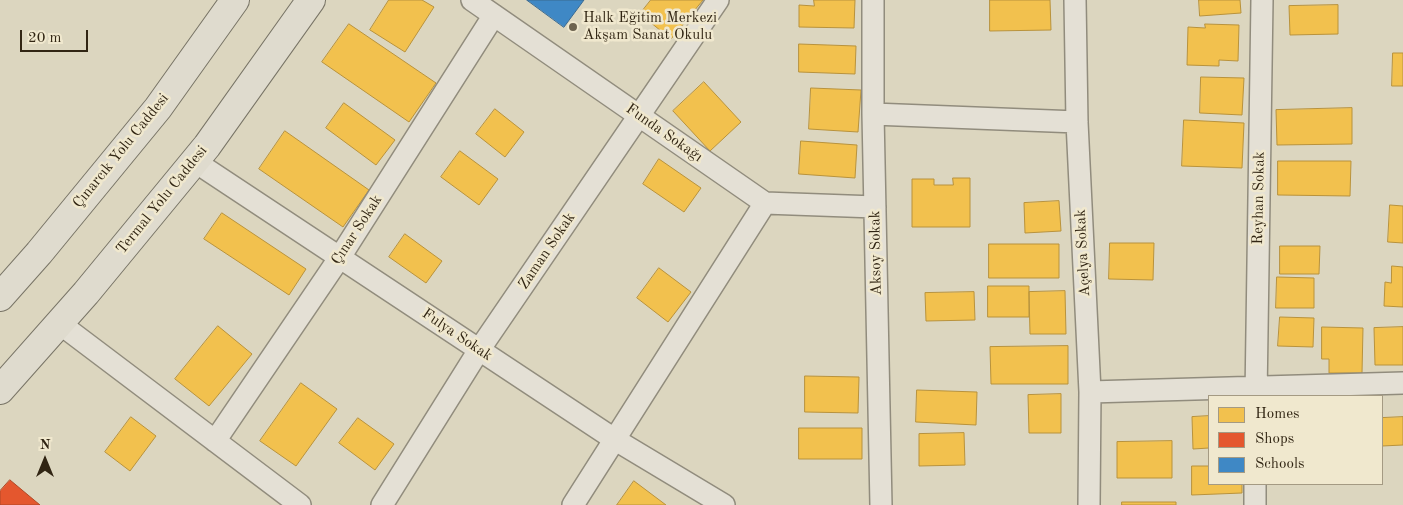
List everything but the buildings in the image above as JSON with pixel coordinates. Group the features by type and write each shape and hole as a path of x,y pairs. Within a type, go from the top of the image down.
{"main road":[{"name":"Çınarcık Yolu Caddesi","path":"0,297 39,253 158,108 235,0"},
{"name":"Termal Yolu Caddesi","path":"0,390 59,323 194,161 311,0"}],"street":[{"name":"Funda Sokağı","path":"472,0 765,203"},
{"name":"Zaman Sokak","path":"382,505 479,350 718,0"},
{"name":"Aksoy Sokak","path":"873,0 873,114 881,505"},
{"name":"Açelya Sokak","path":"1075,0 1077,122 1090,392 1089,505"},
{"name":"Reyhan Sokak","path":"1256,392 1262,0"},
{"name":"Çınar Sokak","path":"215,441 340,257 494,15"},
{"path":"873,114 1077,122"},
{"name":"Fulya Sokak","path":"194,161 614,439 724,505"},
{"path":"572,505 765,203 875,207"},
{"path":"59,323 300,505"},
{"path":"1090,392 1256,392 1403,383"},
{"path":"1255,485 1255,505"}],"place":[{"name":"Halk Eğitim Merkezi Akşam Sanat Okulu","path":"573,27"}]}
